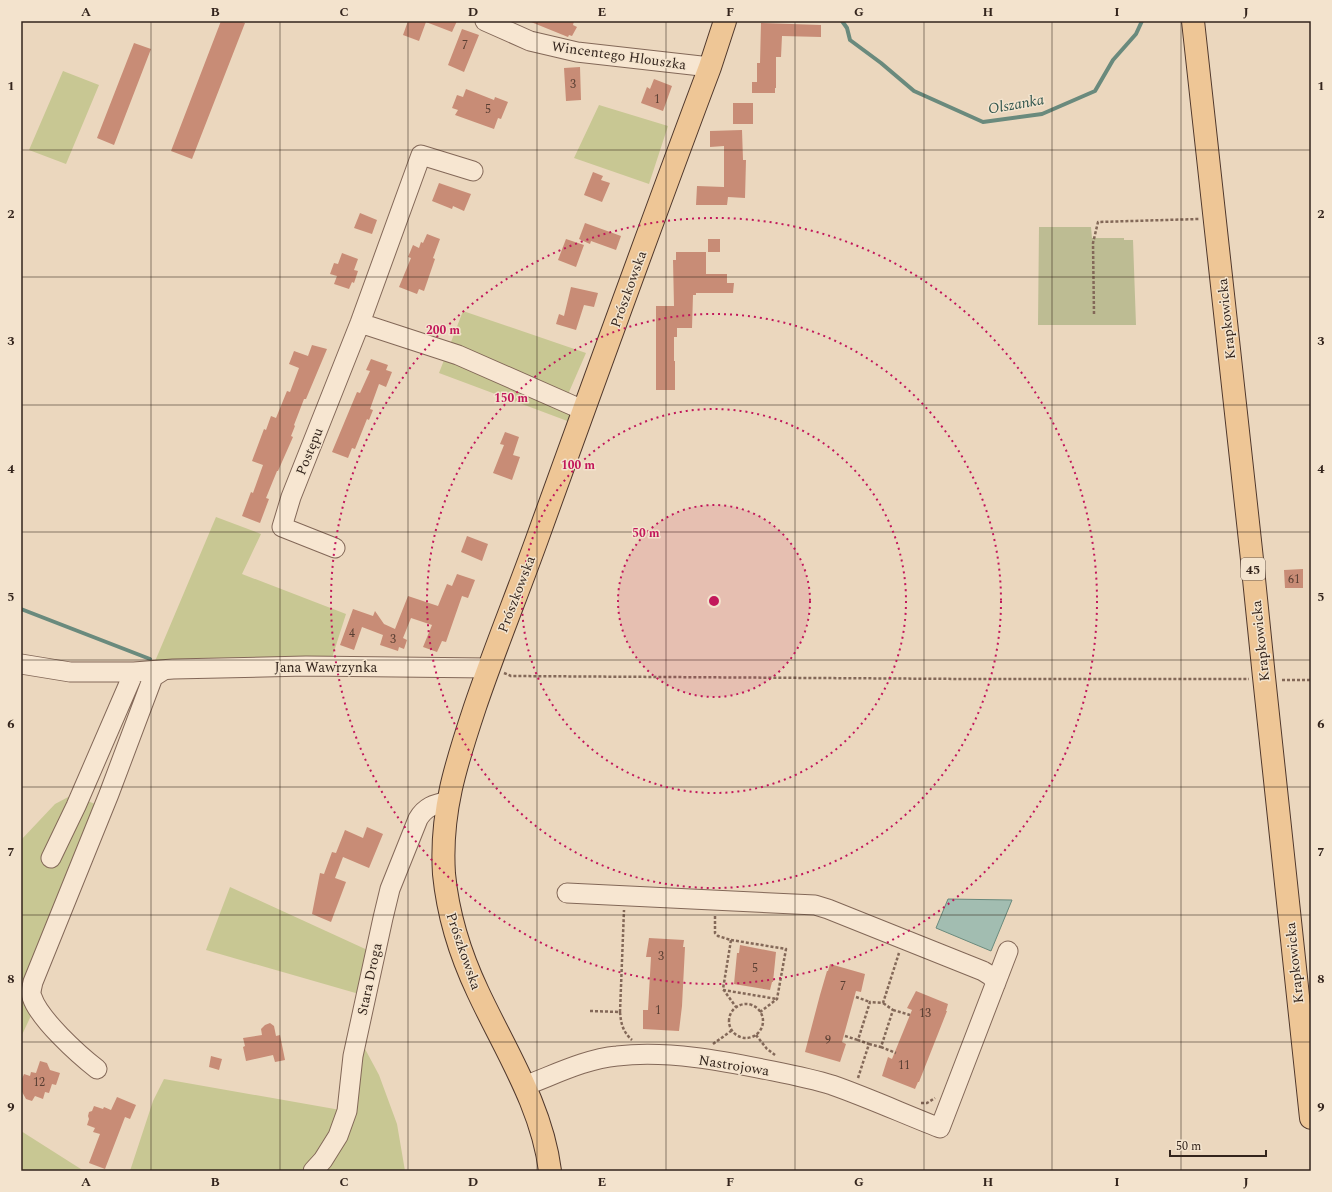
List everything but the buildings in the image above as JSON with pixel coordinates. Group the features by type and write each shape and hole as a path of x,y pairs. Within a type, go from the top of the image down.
{"main road":[{"name":"Prószkowska","path":"550,1171 543,1134 533,1105 478,992 453,927 447,901 444,872 443,845 447,802 459,753 488,668 540,532 583,410 710,67 725,21"},
{"name":"Krapkowicka","path":"1193,21 1264,679 1276,805 1311,1118"}],"street":[{"name":"Wincentego Hlouszka","path":"485,21 530,41 577,52 710,67"},
{"name":"Postępu","path":"335,548 282,527 291,497 360,323 421,155 473,171"},
{"path":"360,323 458,355 583,410"},
{"name":"Jana Wawrzynka","path":"21,664 70,672 134,672 173,669 306,666 488,668"},
{"path":"98,1069 84,1058 57,1032 36,1005 31,996 33,982 109,794 153,676 164,670"},
{"path":"51,858 76,806 134,672"},
{"name":"Stara Droga","path":"313,1171 323,1160 338,1136 347,1111 353,1056 374,953 390,889 418,819 423,811 434,805 447,802"},
{"path":"567,893 622,906 715,913 815,905 828,909 898,949 983,971 991,976 996,984"},
{"path":"996,984 1008,951"},
{"name":"Nastrojowa","path":"524,1086 585,1063 605,1058 639,1054 681,1057 744,1065 832,1085 940,1128 996,984"}],"path":[{"path":"1094,314 1093,243 1098,222 1192,220 1215,217"},
{"path":"488,668 512,676 1311,680"},
{"path":"590,1011 620,1012 622,906"},
{"path":"715,913 714,932 718,936 731,940 786,948 777,999 760,1012"},
{"path":"731,940 723,990 736,1007"},
{"path":"883,1003 898,949"},
{"path":"723,990 777,999"},
{"path":"856,997 870,1002 883,1003 893,1010 910,1015"},
{"path":"858,1040 870,1002"},
{"path":"747,1004 753,1006 760,1012 763,1020 763,1026 760,1031 751,1038 740,1038 732,1032 728,1021 732,1011 736,1007 747,1004"},
{"path":"881,1047 893,1010"},
{"path":"845,1036 896,1053"},
{"path":"858,1078 869,1044"}],"shaded area":[{"path":"63,71 99,85 66,164 29,150"},
{"path":"599,105 668,126 649,184 574,158"},
{"path":"463,311 586,353 569,392 583,410 578,425 439,373"},
{"path":"216,517 261,534 242,574 346,614 331,661 153,666"},
{"path":"72,795 103,807 53,930 36,1005 21,1037 21,840 55,804"},
{"path":"230,887 374,953 366,996 206,950"},
{"path":"948,899 1012,900 991,951 936,928"},
{"path":"357,1034 379,1075 397,1124 405,1171 130,1171 153,1101 164,1079 346,1111"},
{"path":"21,1131 84,1171 21,1171"}],"green space":[{"path":"1039,227 1091,227 1092,238 1124,238 1124,240 1133,240 1136,325 1038,325"}],"waterway":[{"name":"Olszanka","path":"842,21 847,28 850,40 881,63 914,91 983,122 1042,114 1095,91 1113,60 1136,34 1142,21"},
{"path":"21,609 150,659"}]}
